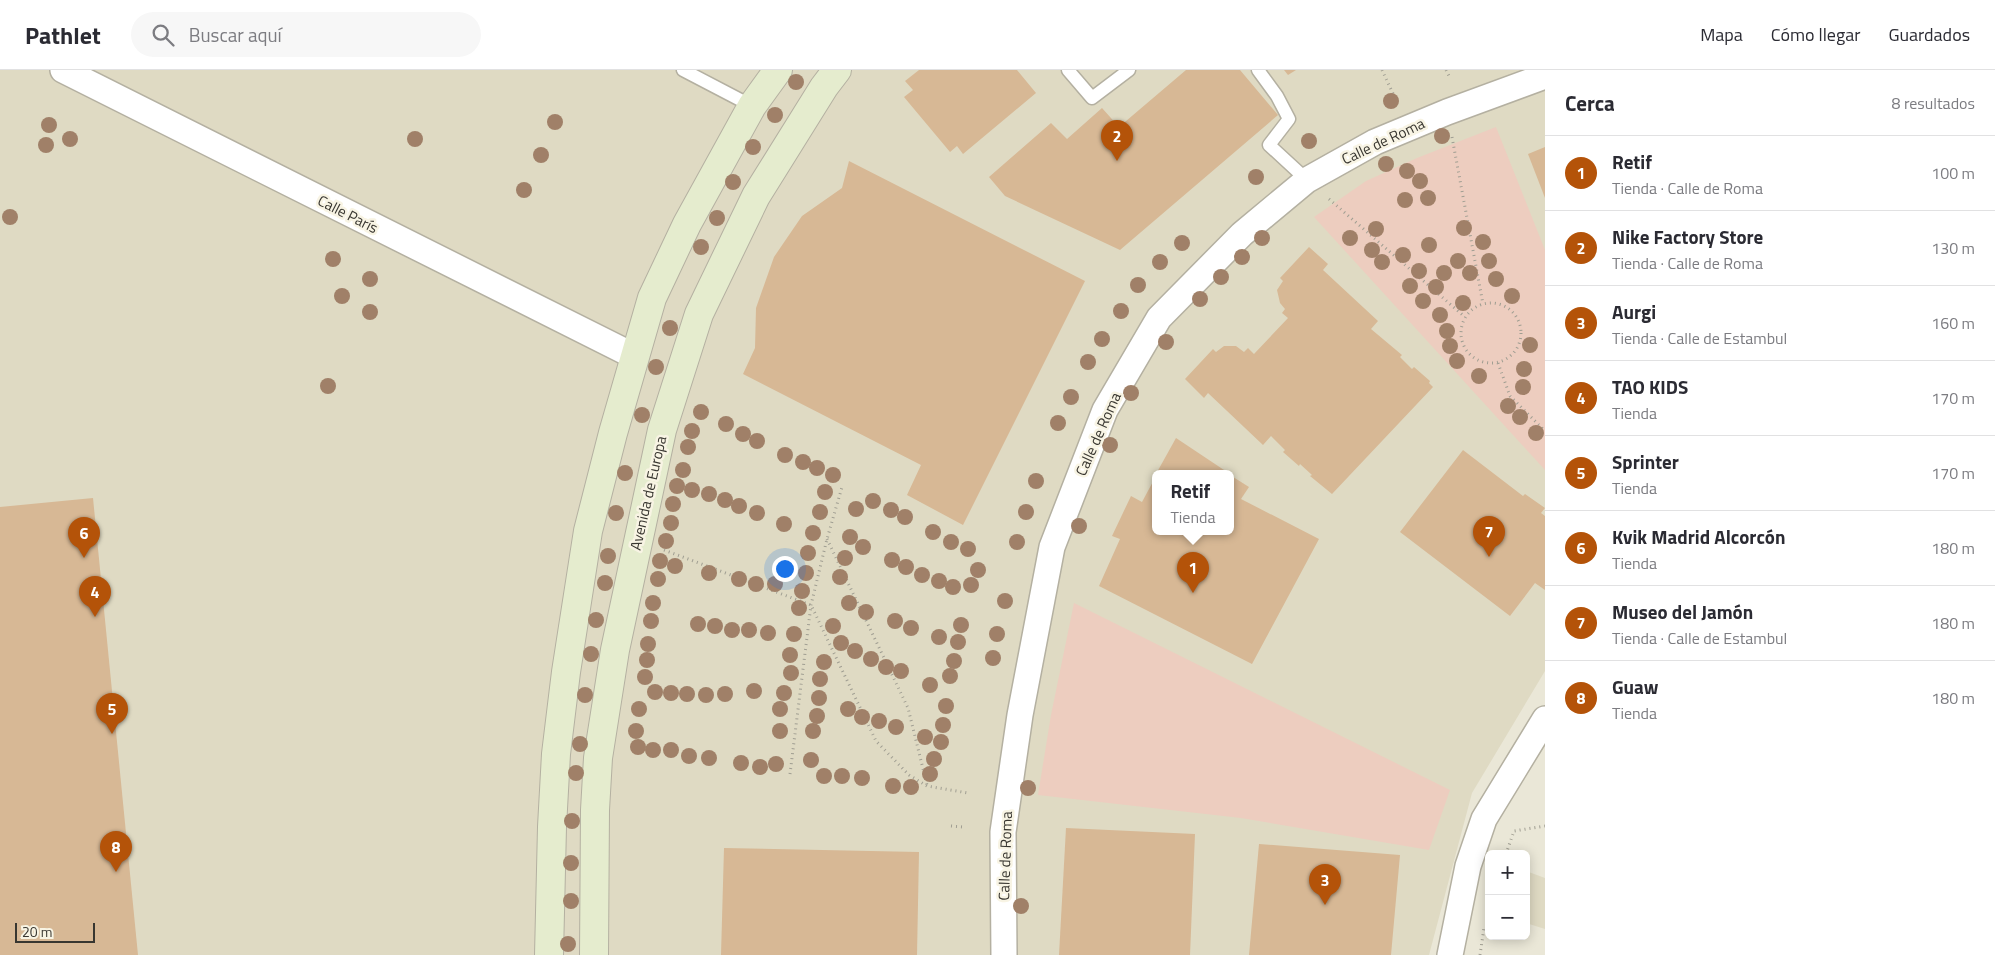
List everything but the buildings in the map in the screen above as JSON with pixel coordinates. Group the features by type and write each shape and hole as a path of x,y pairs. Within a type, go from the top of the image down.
{"street":[{"name":"Calle París","path":"63,70 634,356"},
{"path":"549,955 556,754 588,531 634,356 652,298 687,224 752,106 778,70"},
{"name":"Avenida de Europa","path":"594,955 595,810 598,758 615,650 662,430 699,314 752,205 824,87 837,70"},
{"name":"Calle de Roma","path":"1004,955 1003,832 1020,715 1052,547 1105,410 1159,318 1242,234 1307,180 1376,142 1447,112 1545,76"},
{"path":"1450,955 1468,866 1484,820 1545,719"}],"lane":[{"path":"683,70 752,106"},
{"path":"1068,70 1092,98 1129,70"},
{"path":"1258,70 1277,96 1289,119 1269,145 1307,180"}],"path":[{"path":"1382,70 1396,100"},
{"path":"1446,70 1449,76"},
{"path":"1452,138 1484,304"},
{"path":"1329,199 1465,317"},
{"path":"1494,303 1504,306 1513,312 1521,331 1520,342 1515,351 1508,358 1498,363 1478,360 1470,355 1464,347 1461,332 1465,317 1470,311 1484,304 1494,303"},
{"path":"1498,363 1510,396 1545,431"},
{"path":"790,774 811,605 842,486"},
{"path":"827,539 908,708 927,786"},
{"path":"662,550 811,605 876,741 909,775 927,786 968,793"},
{"path":"951,826 963,827"},
{"path":"1507,850 1514,832 1545,826"}],"shaded area":[{"path":"0,70 1545,70 1545,671 1472,793 1429,955 0,955"},
{"path":"1496,127 1545,250 1545,470 1314,217 1366,181 1417,158"},
{"path":"1074,603 1450,790 1429,850 1241,818 1038,795 1051,715"},
{"path":"1530,872 1545,878 1545,929 1530,924"}],"place":[{"name":"Nike Factory Store","path":"1117,161"},
{"name":"Museo del Jamón","path":"1489,557"},
{"name":"Kvik Madrid Alcorcón","path":"84,558"},
{"name":"Retif","path":"1193,593"},
{"name":"TAO KIDS","path":"95,617"},
{"name":"Sprinter","path":"112,734"},
{"name":"Guaw","path":"116,872"},
{"name":"Aurgi","path":"1325,905"}]}
